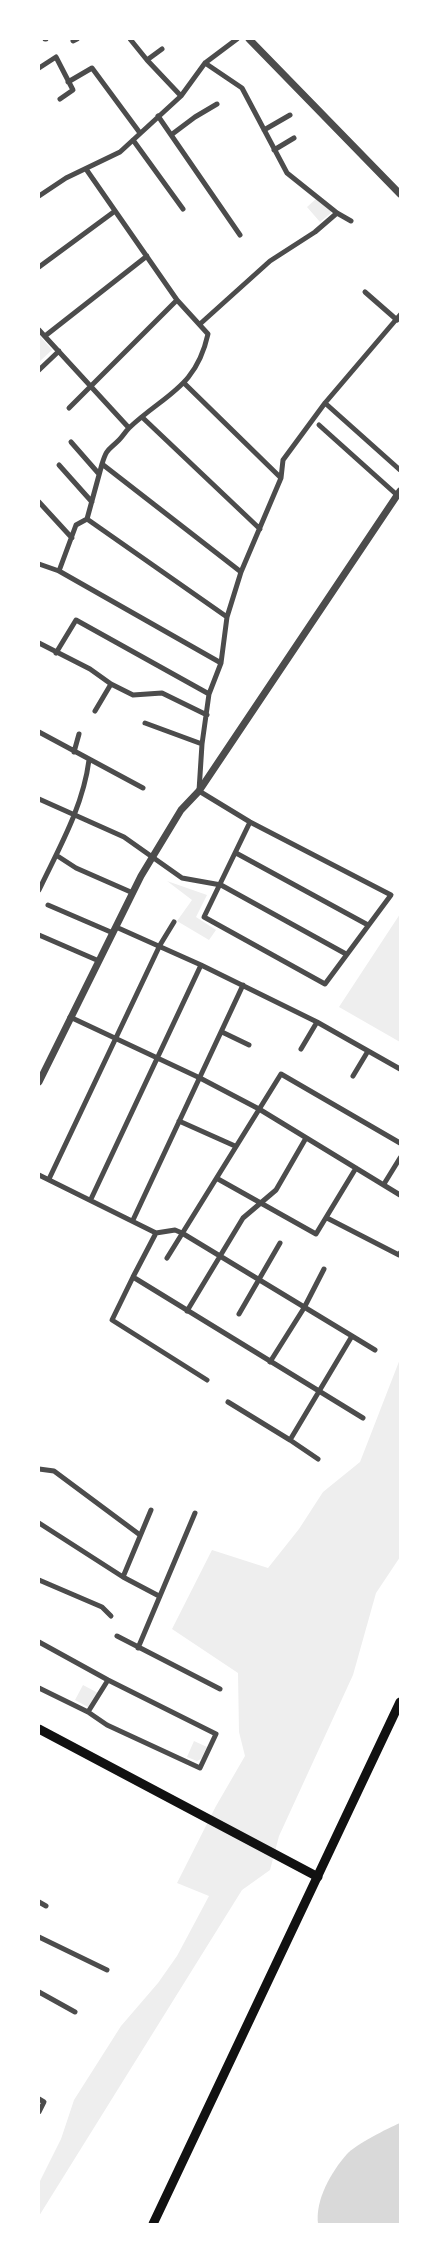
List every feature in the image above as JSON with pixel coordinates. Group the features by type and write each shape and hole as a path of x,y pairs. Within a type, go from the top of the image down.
{"main road":[{"path":"153,2224 400,1702"},
{"path":"39,1729 318,1877"}],"street":[{"path":"130,39 181,96"},
{"path":"39,196 66,178 120,152 181,96 205,64 237,39"},
{"path":"250,39 400,194"},
{"path":"147,60 162,48"},
{"path":"39,68 56,57 73,90 60,100"},
{"path":"205,64 242,88 287,173 337,213 351,221"},
{"path":"68,82 92,68 140,133"},
{"path":"171,135 216,104"},
{"path":"264,130 290,115"},
{"path":"158,116 240,235"},
{"path":"274,150 294,138"},
{"path":"133,140 182,209"},
{"path":"59,571 76,525 87,519 107,449 119,440 129,428 185,384 201,361 208,334 177,300 86,169"},
{"path":"39,267 115,211"},
{"path":"200,324 270,261 314,232 337,213"},
{"path":"45,336 146,256"},
{"path":"365,292 397,320"},
{"path":"69,408 177,300"},
{"path":"199,791 202,744 209,694 221,663 227,617 241,572 281,478 283,460 325,403 400,315"},
{"path":"39,330 129,428"},
{"path":"39,370 59,351"},
{"path":"185,384 281,478"},
{"path":"325,403 400,470"},
{"path":"143,418 260,529"},
{"path":"40,1077 133,893 181,810 199,791 399,493 319,425"},
{"path":"71,442 99,474"},
{"path":"102,464 241,572"},
{"path":"59,465 92,502"},
{"path":"39,502 72,538"},
{"path":"87,519 227,617"},
{"path":"39,564 59,571 221,663"},
{"path":"56,653 76,620 209,694"},
{"path":"39,643 90,669 111,684 134,695 162,693 207,715"},
{"path":"95,711 111,684"},
{"path":"145,723 202,744"},
{"path":"39,732 143,788"},
{"path":"74,752 79,734"},
{"path":"39,890 75,816 86,782 89,760"},
{"path":"199,791 250,822 391,895 325,984 204,917 250,822"},
{"path":"39,800 124,837 182,878 221,885 346,954"},
{"path":"236,853 368,925"},
{"path":"56,855 76,868 133,893"},
{"path":"48,905 160,945 317,1022 400,1069"},
{"path":"49,1180 160,945 174,922"},
{"path":"39,935 99,961"},
{"path":"90,1199 201,965"},
{"path":"133,1220 222,1032 242,985"},
{"path":"70,1017 200,1078 259,1109 400,1195"},
{"path":"301,1049 317,1022"},
{"path":"222,1032 249,1045"},
{"path":"352,1076 368,1051"},
{"path":"167,1258 218,1179 234,1146 281,1074 400,1143"},
{"path":"179,1121 234,1146"},
{"path":"187,1311 243,1218 276,1190 306,1138"},
{"path":"384,1184 400,1158"},
{"path":"218,1179 316,1234 356,1168"},
{"path":"39,1175 156,1233 175,1230 182,1233 375,1350"},
{"path":"327,1218 399,1255 400,1253"},
{"path":"156,1233 112,1320 207,1380"},
{"path":"239,1314 280,1243"},
{"path":"270,1362 304,1308 324,1269"},
{"path":"133,1277 363,1418"},
{"path":"290,1440 352,1336"},
{"path":"228,1402 318,1459"},
{"path":"39,1469 54,1471 140,1535"},
{"path":"124,1576 151,1510"},
{"path":"138,1648 195,1512"},
{"path":"39,1523 160,1596"},
{"path":"39,1580 102,1607 111,1616"},
{"path":"117,1636 220,1689"},
{"path":"39,1642 108,1680 216,1734 200,1768 107,1725 88,1712 39,1688"},
{"path":"88,1712 108,1680"},
{"path":"39,1902 46,1906"},
{"path":"39,1937 53,1945 87,1958 107,1970"},
{"path":"39,1992 75,2012"},
{"path":"39,2099 44,2102 39,2112"}],"shaded area":[{"path":"317,198 330,208 331,213 320,222 307,207"},
{"path":"39,335 52,350 39,362"},
{"path":"167,881 207,895 196,917 216,930 209,940 177,921 192,900"},
{"path":"400,914 400,1042 339,1007"},
{"path":"400,1359 400,1557 376,1593 353,1675 279,1836 270,1870 242,1890 39,2216 39,2183 61,2139 74,2100 121,2026 158,1983 177,1956 209,1896 177,1883 216,1806 245,1756 239,1732 238,1673 172,1629 212,1550 268,1568 299,1529 323,1492 360,1462"},
{"path":"83,1685 98,1693 92,1705 88,1707 75,1700"},
{"path":"194,1741 207,1747 201,1759 197,1761 187,1757"},
{"path":"400,2123 400,2224 318,2224 319,2205 325,2187 341,2161 357,2146"}]}
